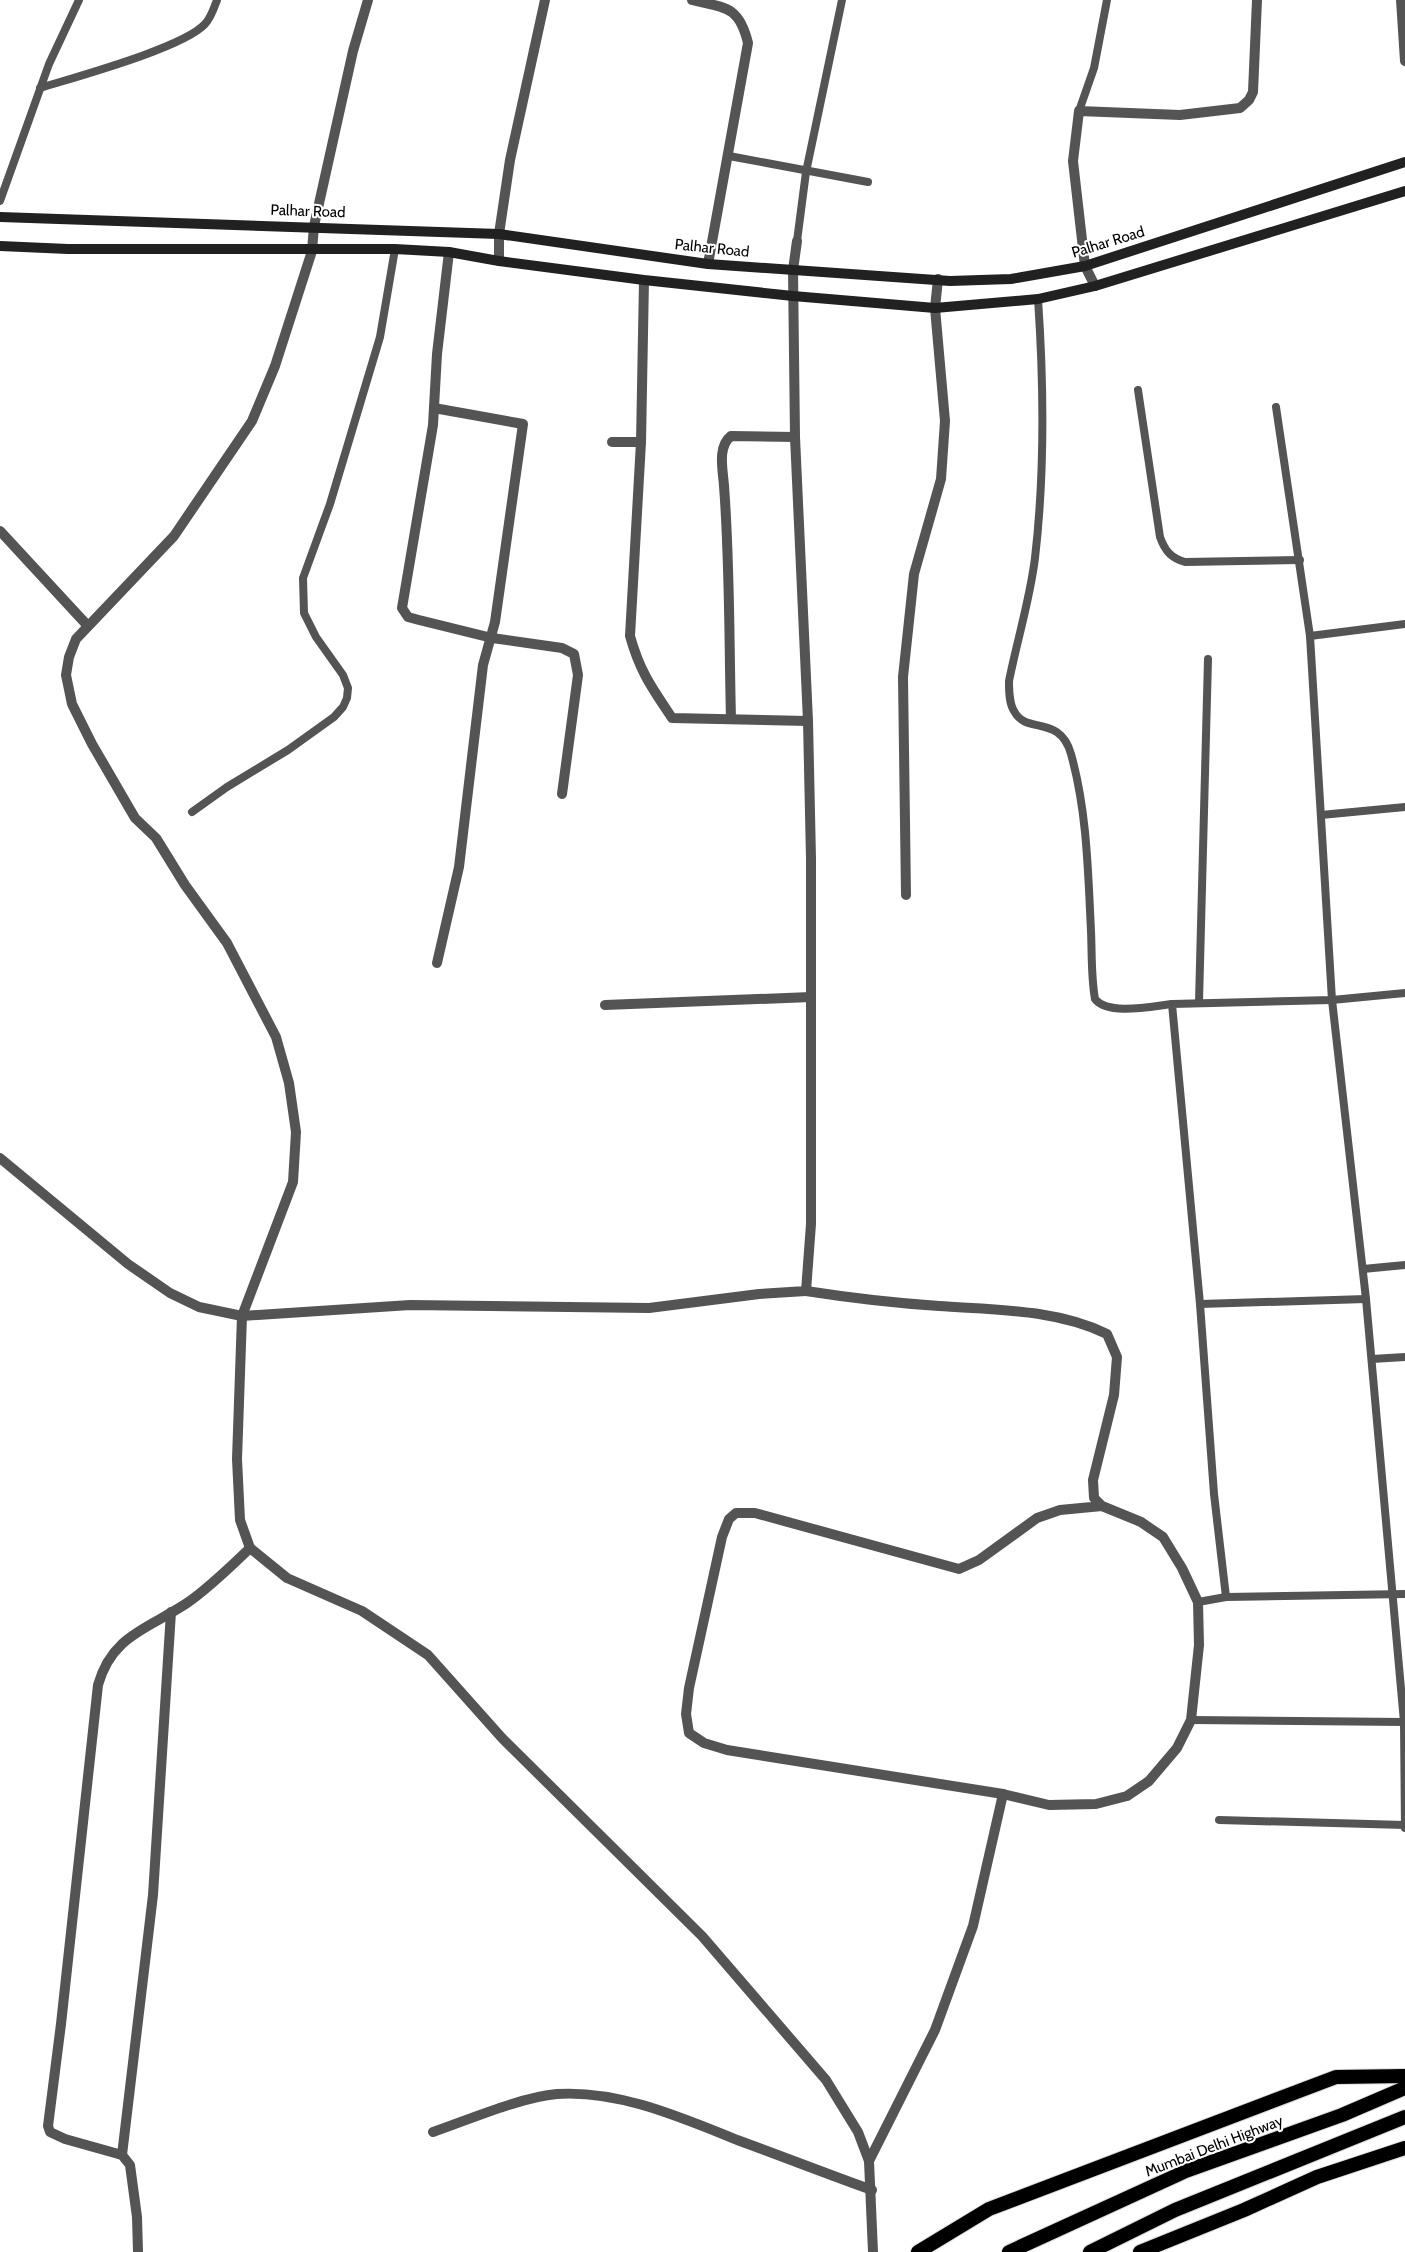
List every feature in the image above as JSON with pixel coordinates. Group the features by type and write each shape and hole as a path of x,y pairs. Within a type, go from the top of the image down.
{"highway":[{"path":"918,2252 989,2209 1336,2077 1405,2076"},
{"name":"Mumbai Delhi Highway","path":"1009,2252 1186,2171 1342,2115 1405,2088"},
{"path":"1090,2252 1175,2210 1405,2117"},
{"path":"1140,2252 1244,2210 1316,2177 1405,2148"}],"main road":[{"name":"Palhar Road","path":"0,217 314,226 499,234 708,264 938,280 1011,279 1085,266 1405,162"},
{"path":"0,246 68,249 312,251 394,249 449,252 499,261 644,280 793,296 935,308 1038,299 1095,286 1405,191"}],"street":[{"path":"368,0 353,51 314,226 312,251 275,366 252,421 174,536 87,625 76,639 69,657 66,674 72,704 92,744 135,818 156,838 185,885 226,943 276,1037 289,1083 296,1132 293,1182 242,1316 237,1458 240,1520 250,1548 287,1578 362,1611 428,1655 502,1738 702,1936 826,2080 858,2132 869,2160 872,2190 873,2252"},
{"path":"499,261 499,234 510,160 545,0"},
{"path":"692,0 729,9 738,16 744,27 748,44 729,156 713,228 708,264"},
{"path":"1095,286 1085,266 1073,161 1079,111 1180,115 1240,108 1249,100 1253,92 1257,0"},
{"path":"1401,0 1405,61"},
{"path":"797,241 793,270 795,438 808,721 811,858 811,1224 806,1291"},
{"path":"449,252 426,474 402,608 408,617 492,638 562,648 574,654 578,675 562,794"},
{"path":"644,280 641,442 630,636 635,655 643,675 672,718 808,721"},
{"path":"906,895 903,677 914,574 941,479 945,421 935,308 938,280"},
{"path":"434,408 523,424 492,638 483,665 459,867 437,963"},
{"path":"731,719 729,547 722,462 723,446 731,436 795,438"},
{"path":"612,442 641,442"},
{"path":"0,531 87,625"},
{"path":"605,1005 811,997"},
{"path":"0,1158 128,1264 170,1293 199,1307 242,1316 410,1305 649,1308 759,1294 806,1291 876,1302 1036,1313 1085,1323 1107,1334 1117,1357 1114,1395 1093,1480 1094,1498 1102,1506 1141,1522 1163,1537 1182,1568 1198,1602 1199,1645 1191,1720 1177,1748 1149,1781 1127,1796 1096,1804 1049,1805 1003,1794 726,1750 704,1743 689,1733 686,1714 722,1537 729,1518 736,1513 755,1513 960,1569 979,1560 1037,1518 1060,1510 1102,1506"},
{"path":"138,2252 137,2217 130,2165 122,2155 54,2135 48,2126 98,1685 103,1665 121,1643 171,1612 218,1578 250,1548"},
{"path":"122,2155 153,1895 171,1612"},
{"path":"869,2160 935,2030 973,1926 1003,1794"},
{"path":"433,2132 554,2094 588,2093 631,2102 872,2190"}],"lane":[{"path":"0,201 40,88 80,0"},
{"path":"40,88 140,56 193,34 206,23 217,0"},
{"path":"797,241 806,172 842,0"},
{"path":"1079,111 1094,68 1107,0"},
{"path":"729,156 806,172 868,182"},
{"path":"192,812 227,787 288,750 334,717 343,707 347,698 348,688 343,675 316,637 304,613 303,578 330,504 380,337 394,249"},
{"path":"1038,299 1044,426 1038,524 1035,560 1009,682 1010,696 1013,711 1019,719 1032,724 1050,727 1058,732 1069,748 1081,788 1086,836 1095,999 1099,1004 1114,1009 1198,1002 1332,1000 1405,993"},
{"path":"1138,390 1160,537 1165,549 1174,559 1185,562 1300,560"},
{"path":"1219,1820 1405,1826 1405,1722 1372,1359 1332,1000 1310,636 1276,407"},
{"path":"1310,636 1405,624"},
{"path":"1198,1002 1208,659"},
{"path":"1321,815 1405,807"},
{"path":"1172,1004 1200,1304 1214,1494 1226,1597"},
{"path":"1362,1269 1405,1265"},
{"path":"1200,1304 1366,1300"},
{"path":"1372,1359 1405,1357"},
{"path":"1198,1602 1226,1597 1394,1596 1405,1594"},
{"path":"1191,1720 1405,1722"}]}
